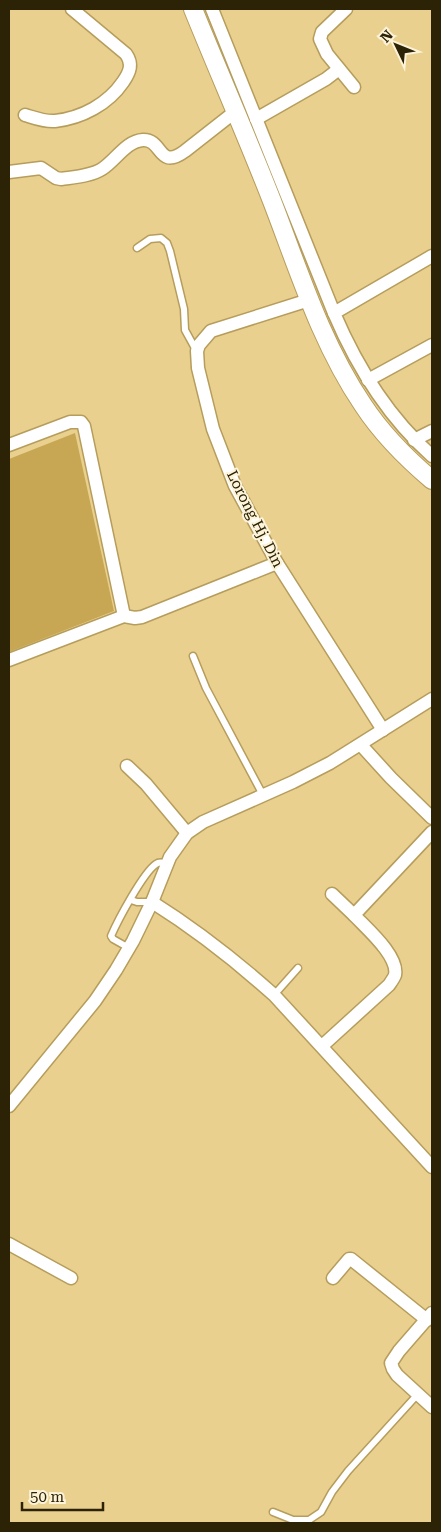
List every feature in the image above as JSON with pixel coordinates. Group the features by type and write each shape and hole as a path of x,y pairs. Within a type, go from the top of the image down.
{"main road":[{"path":"193,9 236,111 260,149 308,300 327,340 363,405 381,430 406,457 432,480"}],"street":[{"path":"25,115 40,120 69,119 103,103 116,92 129,74 130,59 126,54 72,9"},
{"path":"212,9 256,119 260,149 356,359 368,380 393,415 414,440 432,456"},
{"path":"346,9 322,32 320,39 327,54 354,88"},
{"path":"256,119 326,79 339,69"},
{"path":"9,172 41,168 56,178 61,179 94,172 102,169 126,148 144,140 149,141 166,157 179,156 236,111"},
{"path":"334,314 432,256"},
{"path":"197,351 201,340 211,331 308,300"},
{"path":"368,380 432,345"},
{"name":"Lorong Hj. Din","path":"197,351 198,368 213,429 235,486 277,563 383,730"},
{"path":"9,445 70,422 81,422 84,426 124,616"},
{"path":"414,440 432,431"},
{"path":"9,660 124,616 142,617 277,563"},
{"path":"9,1106 94,1001 129,948 152,902 167,864 187,833 203,822 263,796 330,763 432,699"},
{"path":"361,745 391,778 432,818"},
{"path":"127,766 146,784 187,833"},
{"path":"354,915 432,832"},
{"path":"322,1046 389,985 395,974 394,964 388,951 332,894"},
{"path":"152,902 174,916 247,971 274,995 432,1167"},
{"path":"9,1244 71,1278"},
{"path":"333,1278 349,1259 354,1260 429,1317 391,1363 397,1375 432,1407"}],"lane":[{"path":"137,248 150,239 161,238 170,250 184,310 185,330 197,351"},
{"path":"193,656 206,688 263,796"},
{"path":"129,948 111,936 153,866 160,862 167,864"},
{"path":"131,900 152,902"},
{"path":"274,995 298,968"},
{"path":"273,1512 293,1520 309,1520 321,1512 332,1492 348,1471 418,1394"}],"shaded area":[{"path":"75,433 114,611 9,652 9,459"}]}
